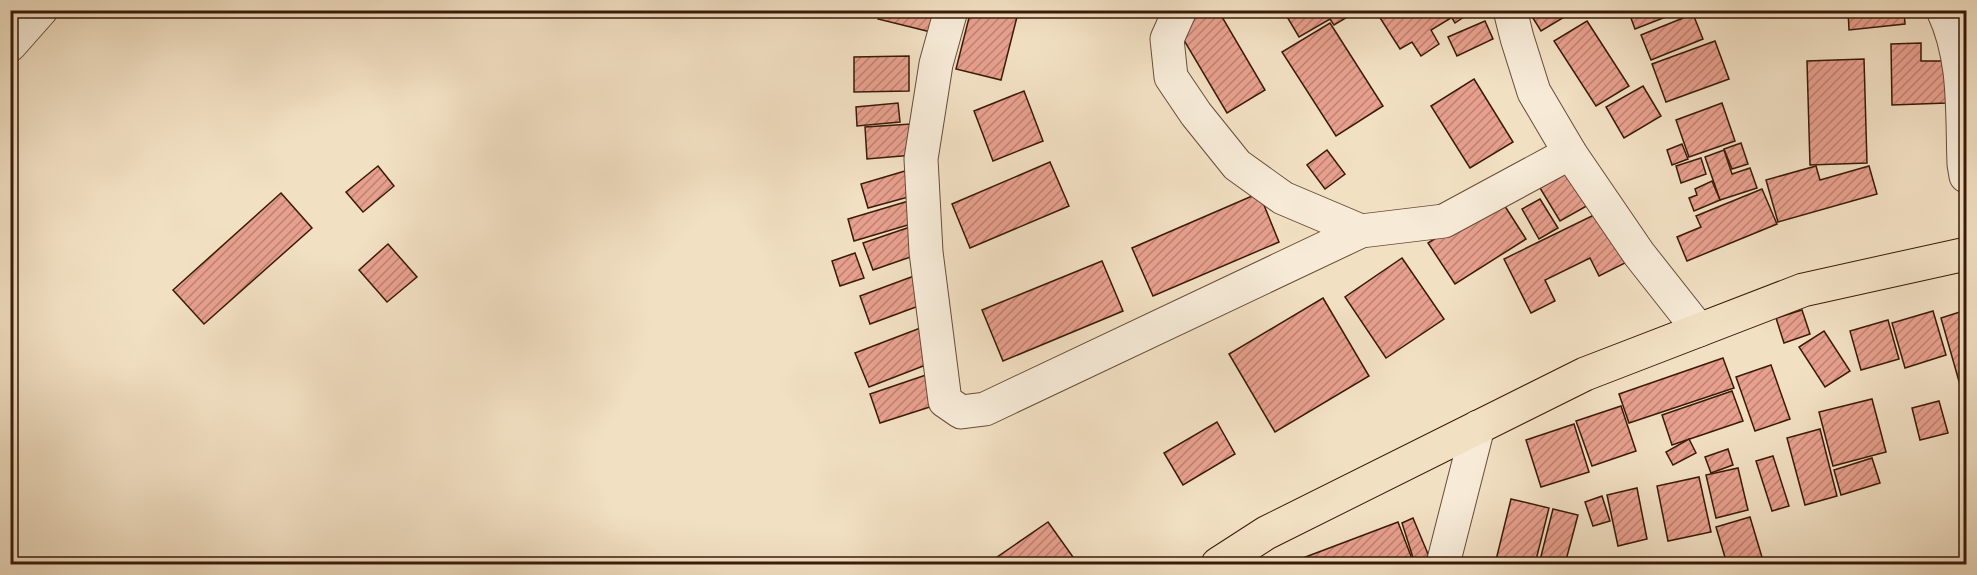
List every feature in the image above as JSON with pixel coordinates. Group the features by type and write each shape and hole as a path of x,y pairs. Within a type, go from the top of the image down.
{"highway":[{"path":"1218,564 1266,533 1585,374 1803,290 1966,254"}],"street":[{"path":"10,45 41,10"},
{"path":"951,10 936,64 921,159 926,252 945,401 961,412 984,409 1361,231 1444,221 1570,153"},
{"path":"1180,10 1167,39 1171,77 1196,114 1237,165 1283,198 1361,231"},
{"path":"1510,10 1516,38 1534,92 1570,153 1639,254 1699,330"},
{"path":"1943,10 1951,27 1960,61 1966,176"},
{"path":"1443,564 1478,427"}],"building":[{"path":"880,10 945,10 939,34 878,19"},
{"path":"971,10 1010,10 1018,13 1001,80 956,69"},
{"path":"1188,10 1218,10 1265,90 1227,113 1172,20"},
{"path":"1283,10 1359,10 1334,25 1330,19 1299,37"},
{"path":"1375,10 1446,10 1451,18 1431,30 1439,44 1421,56 1412,42 1400,49"},
{"path":"1447,10 1474,10 1455,23"},
{"path":"1528,10 1576,10 1541,31"},
{"path":"1628,10 1676,10 1676,13 1635,29"},
{"path":"1848,10 1904,10 1905,24 1849,30"},
{"path":"1693,14 1703,39 1651,60 1641,35"},
{"path":"1485,21 1493,39 1457,56 1448,37"},
{"path":"1587,21 1629,86 1596,106 1554,41"},
{"path":"1330,23 1383,106 1336,136 1282,52"},
{"path":"1715,41 1729,79 1666,102 1652,64"},
{"path":"1921,43 1921,61 1946,61 1947,103 1892,105 1891,44"},
{"path":"909,56 909,91 854,92 854,57"},
{"path":"1864,59 1867,163 1810,165 1807,61"},
{"path":"1474,79 1513,142 1470,168 1431,106"},
{"path":"1643,86 1661,116 1624,138 1606,107"},
{"path":"1024,91 1043,141 993,161 974,111"},
{"path":"898,103 900,122 857,126 856,107"},
{"path":"1722,103 1735,141 1689,157 1676,120"},
{"path":"911,124 913,155 867,159 865,127"},
{"path":"1741,143 1748,164 1732,169 1724,149"},
{"path":"1682,144 1688,159 1672,165 1667,150"},
{"path":"1327,150 1345,174 1325,189 1307,165"},
{"path":"1724,150 1732,174 1750,168 1757,188 1720,200 1705,157"},
{"path":"1701,158 1706,174 1681,183 1676,166"},
{"path":"1050,162 1069,206 970,248 952,204"},
{"path":"378,166 394,186 363,212 346,192"},
{"path":"1816,166 1820,180 1869,166 1877,194 1778,222 1766,180"},
{"path":"1572,169 1592,203 1560,221 1540,188"},
{"path":"905,171 912,196 868,208 861,184"},
{"path":"1712,181 1720,200 1694,211 1689,198 1697,195 1695,189"},
{"path":"1762,189 1777,224 1687,261 1677,237 1701,227 1696,216"},
{"path":"281,193 312,228 204,324 173,290"},
{"path":"1259,193 1279,242 1153,296 1132,248"},
{"path":"1499,197 1526,239 1455,284 1428,243"},
{"path":"1540,199 1558,228 1539,239 1522,209"},
{"path":"912,200 918,222 854,241 848,219"},
{"path":"1600,212 1625,263 1599,276 1590,258 1545,280 1555,301 1531,313 1504,259"},
{"path":"910,227 919,254 873,270 863,243"},
{"path":"388,244 417,277 387,302 359,270"},
{"path":"855,253 864,278 840,286 832,261"},
{"path":"1402,258 1444,319 1386,358 1345,297"},
{"path":"1102,261 1123,311 1003,361 982,310"},
{"path":"914,276 924,304 870,324 860,296"},
{"path":"1323,298 1369,376 1275,432 1229,354"},
{"path":"1802,310 1810,334 1784,343 1776,318"},
{"path":"1966,310 1966,398 1964,399 1941,318"},
{"path":"1933,311 1946,355 1905,368 1892,323"},
{"path":"1888,320 1899,359 1861,370 1850,331"},
{"path":"923,327 936,361 869,387 855,353"},
{"path":"1824,331 1850,371 1825,387 1799,347"},
{"path":"1723,358 1734,388 1629,423 1619,394"},
{"path":"1771,365 1790,419 1755,431 1736,377"},
{"path":"926,375 936,405 880,423 870,394"},
{"path":"1732,391 1743,421 1672,445 1662,415"},
{"path":"1872,399 1886,452 1833,466 1819,412"},
{"path":"1939,401 1948,433 1920,440 1912,408"},
{"path":"1621,406 1636,451 1592,466 1576,421"},
{"path":"1217,422 1235,454 1183,485 1164,453"},
{"path":"1574,424 1589,472 1541,487 1526,440"},
{"path":"1820,429 1837,496 1805,505 1787,438"},
{"path":"1689,439 1696,453 1673,465 1666,452"},
{"path":"1728,449 1733,465 1711,473 1705,457"},
{"path":"1773,456 1789,506 1772,511 1756,461"},
{"path":"1872,458 1880,483 1841,495 1834,470"},
{"path":"1738,468 1748,510 1716,518 1706,475"},
{"path":"1699,477 1711,532 1668,541 1657,486"},
{"path":"1637,488 1647,539 1618,546 1607,495"},
{"path":"1602,496 1610,521 1593,526 1585,502"},
{"path":"1511,499 1549,508 1535,564 1495,564"},
{"path":"1553,509 1578,515 1565,564 1539,564"},
{"path":"1750,517 1764,564 1727,564 1716,527"},
{"path":"1413,518 1428,554 1425,564 1415,564 1402,523"},
{"path":"1048,522 1078,564 987,564"},
{"path":"1398,522 1414,564 1287,564"}]}
